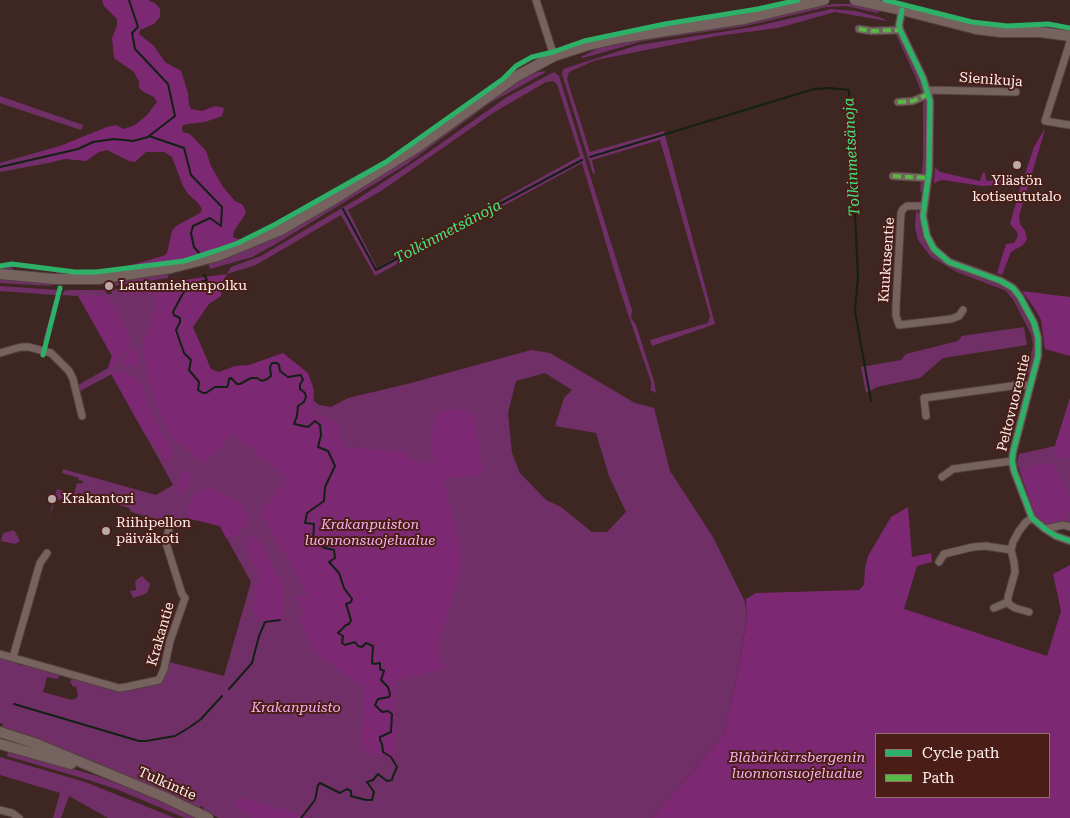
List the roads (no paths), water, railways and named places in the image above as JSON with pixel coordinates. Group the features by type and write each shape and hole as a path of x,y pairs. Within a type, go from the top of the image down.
{"main road":[{"path":"0,274 54,279 98,279 145,273 218,256 281,230 332,202 419,146 517,76 554,56 620,38 744,19 824,0"},
{"path":"855,0 875,2 988,32 1040,32 1070,36"},
{"path":"0,732 37,744 115,777"},
{"path":"0,744 115,777"},
{"name":"Tulkintie","path":"115,777 162,796 208,818"}],"street":[{"path":"536,0 554,56"},
{"path":"859,29 872,31 900,30 902,10"},
{"name":"Peltovuorentie","path":"900,30 928,92 930,113 924,227 934,249 940,256 961,267 1001,281 1013,288 1034,323 1038,338 1038,356 1012,460 1014,471 1032,518 1056,536 1070,541"},
{"path":"1070,42 1045,121 1070,125"},
{"name":"Sienikuja","path":"898,102 913,101 928,92 1016,92"},
{"path":"893,176 928,178"},
{"name":"Kuukusentie","path":"924,206 907,206 901,213 896,306 896,316 899,325 951,318 959,316 963,310"},
{"path":"0,353 21,347 29,347 51,353 69,371 75,386 82,416"},
{"path":"926,416 924,398 1030,385"},
{"path":"942,477 953,469 1012,460"},
{"path":"1008,602 1015,572 1011,550 1013,542 1026,522 1032,518"},
{"name":"Krakantie","path":"0,654 119,688 159,680 185,598 182,594 166,542 170,523"},
{"path":"1045,529 1062,526 1070,527"},
{"path":"939,562 944,554 973,547 986,546 1011,550"},
{"path":"13,657 40,563 47,553"},
{"path":"994,608 1008,602"},
{"path":"1008,602 1015,608 1029,612"},
{"path":"0,810 12,813 19,818"}],"waterway":[{"path":"129,0 138,27 132,33 135,49 168,84 175,116 149,136 184,148 191,175 222,207 221,226 210,218 193,226 191,233 194,247 200,254"},
{"name":"Tolkinmetsänoja","path":"590,157 814,89 849,90 858,276 855,311 871,401"},
{"path":"0,167 78,149 93,142 114,139 133,141 148,137"},
{"name":"Tolkinmetsänoja","path":"343,209 376,270 582,160"},
{"path":"204,275 207,280 194,284 186,290 173,312 174,315 180,318 176,330 184,353 191,360 189,370 199,382 198,390 203,393 215,387 227,387 231,378 237,384 251,378 257,378 262,381 267,379 271,376 270,367 272,363 277,363 280,371 288,377 301,375 303,380 300,384 300,389 305,393 306,397 304,402 298,406 294,424 308,427 315,421 320,425 321,435 318,447 328,451 335,466 325,487 324,501 307,513 305,523 314,524 313,542 334,550 335,558 329,562 339,573 344,588 352,599 351,602 346,604 351,620 338,633 343,636 342,643 345,645 355,642 358,646 362,647 366,643 373,646 372,663 380,663 380,669 384,671 381,680 388,687 390,694 389,697 378,699 375,705 382,712 388,711 392,714 391,732 380,737 383,752 391,757 397,767 392,780 387,781 378,774 373,780 367,782 374,792 372,800 351,796 351,791 347,789 340,793 320,783 315,800 301,818"},
{"path":"229,689 252,663 265,622 280,620"},
{"path":"14,704 139,741 146,741 175,736 201,719 222,696"}],"place":[{"name":"Ylästön kotiseututalo","path":"1017,165"},
{"name":"Lautamiehenpolku","path":"109,286"},
{"name":"Krakantori","path":"52,499"},
{"name":"Riihipellon päiväkoti","path":"106,531"}],"park label":[{"name":"Krakanpuiston luonnonsuojelualue","path":"370,534"},
{"name":"Krakanpuisto","path":"296,708"},
{"name":"Blåbärkärrsbergenin luonnonsuojelualue","path":"797,766"}]}
